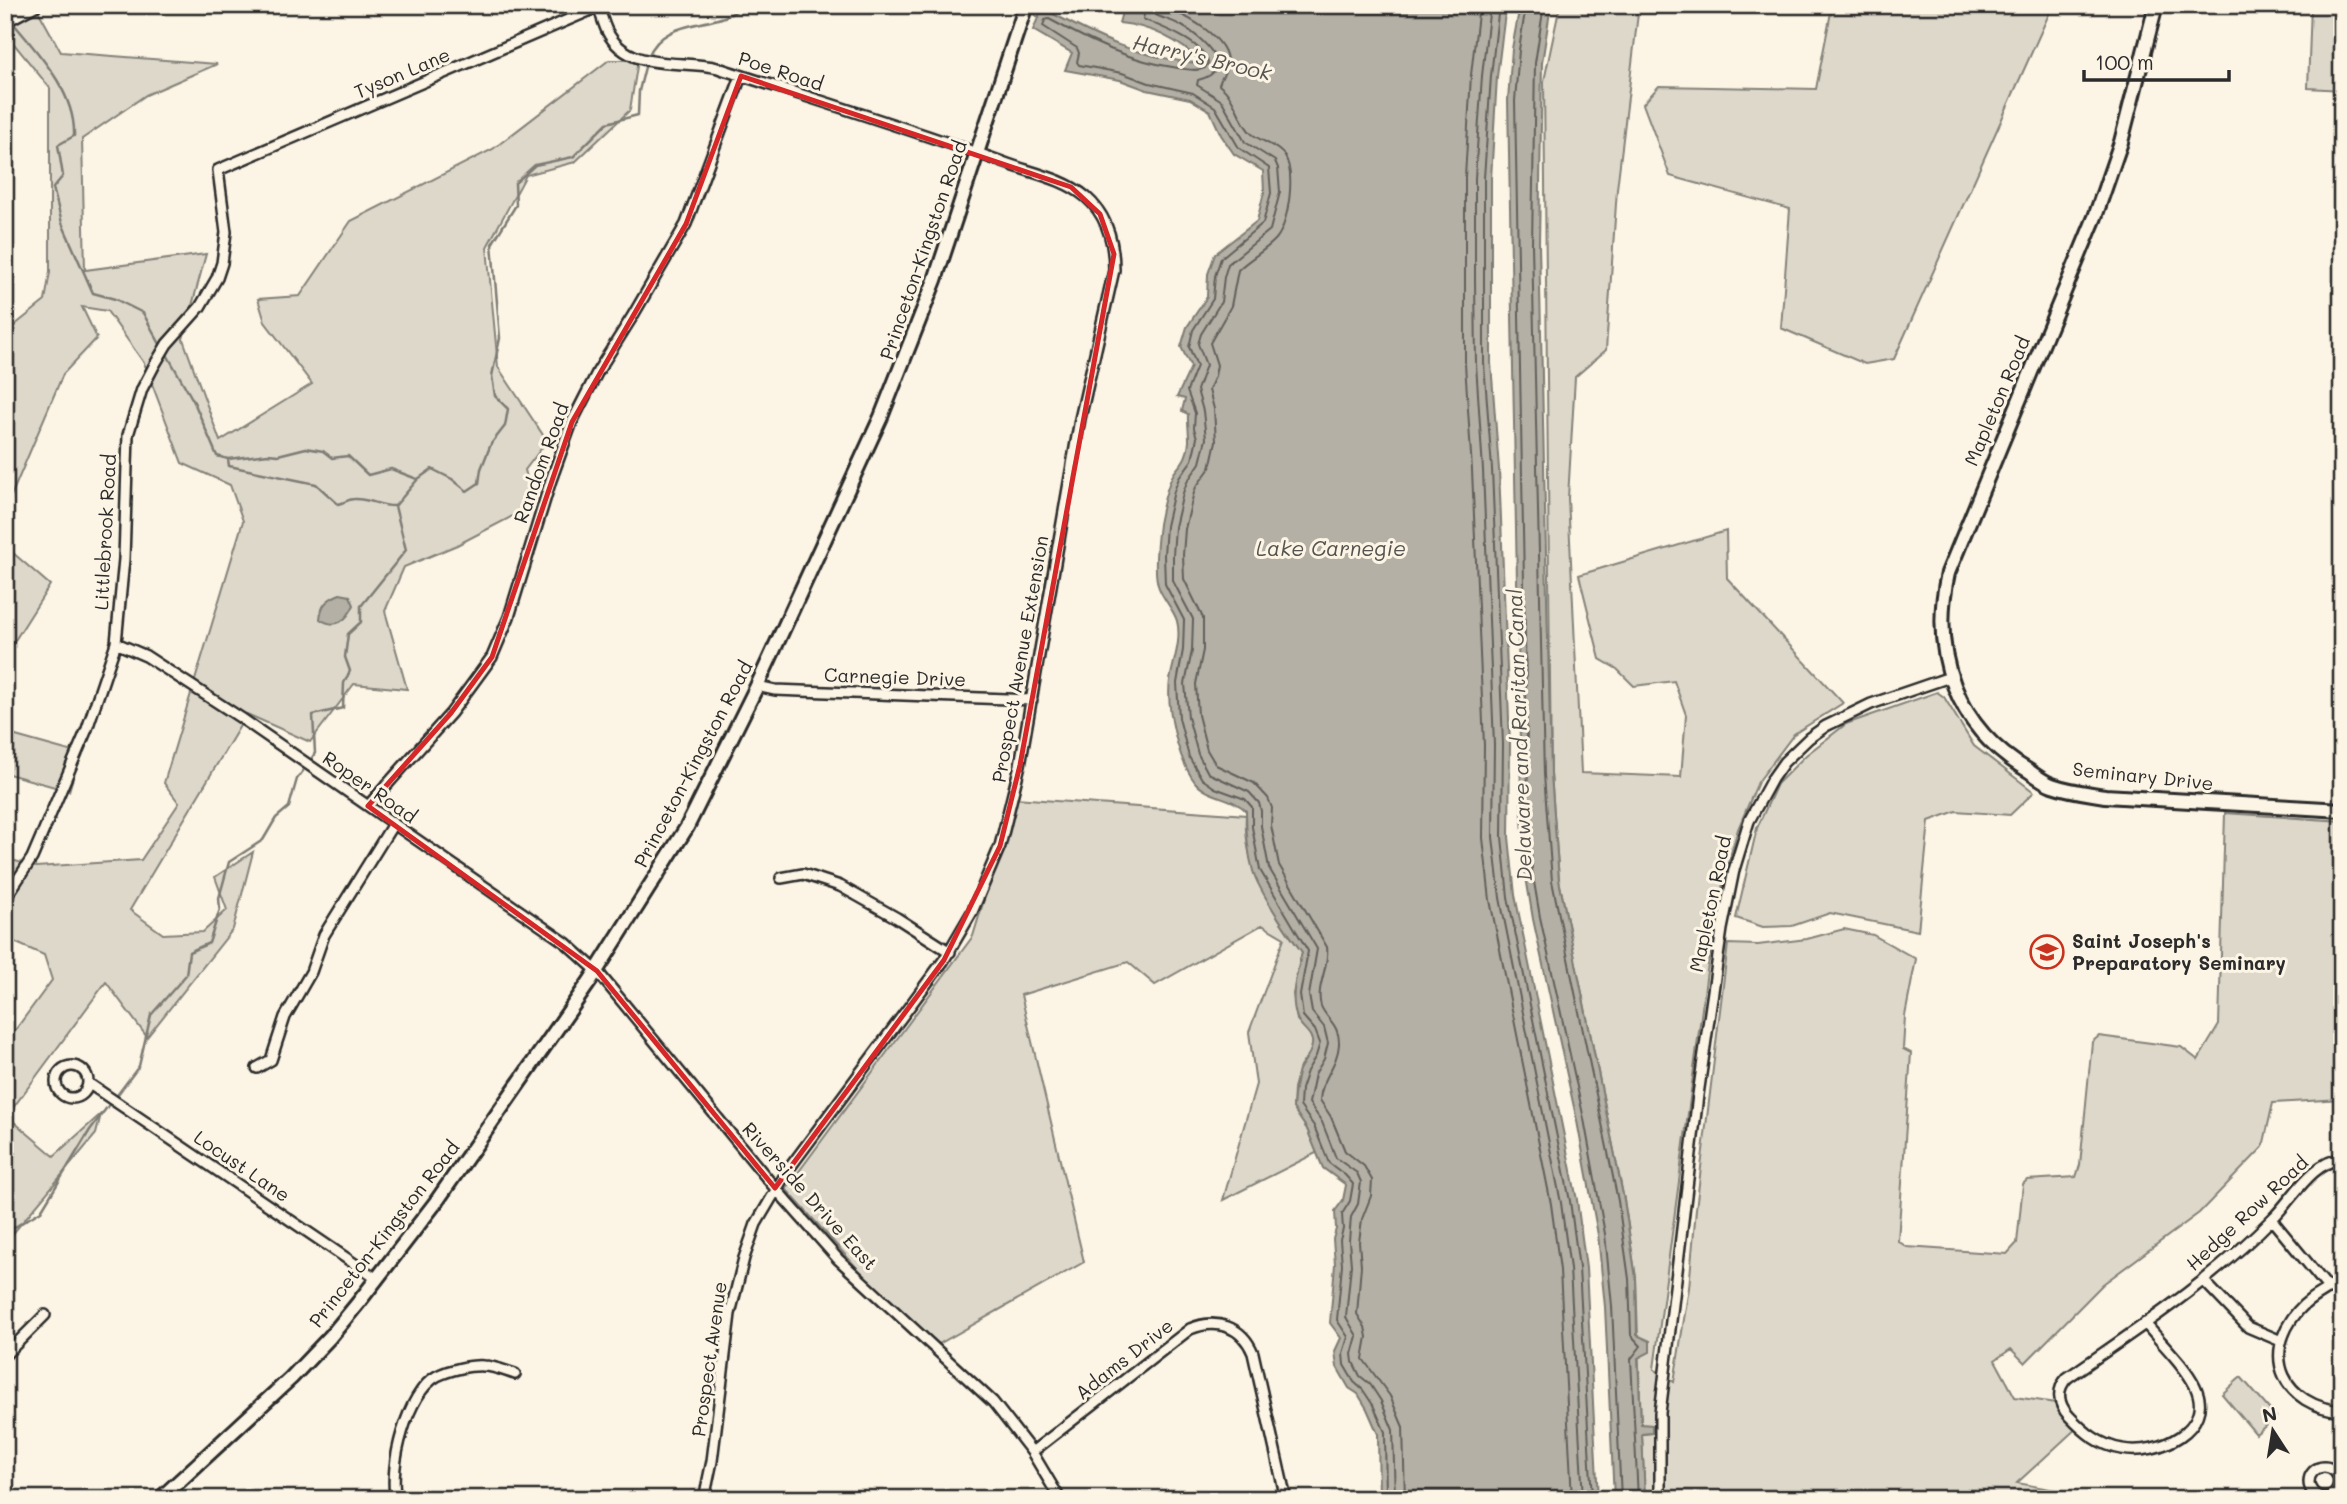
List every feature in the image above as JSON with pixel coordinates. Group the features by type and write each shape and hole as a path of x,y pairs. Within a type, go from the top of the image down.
{"main road":[{"name":"Princeton-Kingston Road","path":"160,1499 291,1378 330,1337 377,1279 437,1200 597,971 687,827 757,686 881,417 915,336 1026,5"},
{"name":"Mapleton Road","path":"1950,677 1943,642 1942,613 1948,573 2095,217 2124,131 2156,5"},
{"name":"Seminary Drive","path":"1950,677 1965,710 1980,732 2010,761 2050,784 2105,796 2342,810"}],"street":[{"path":"5,22 37,5"},
{"name":"Poe Road","path":"598,6 608,33 629,54 654,63 699,64 977,153"},
{"name":"Tyson Lane","path":"218,170 598,6"},
{"name":"Random Road","path":"368,806 451,713 492,657 509,617 551,480 572,422 598,371 686,224 741,76"},
{"name":"Prospect Avenue Extension","path":"775,1188 950,952 972,912 1000,846 1020,765 1080,419 1114,270 1114,254 1107,227 1100,214 1081,193 977,153"},
{"name":"Littlebrook Road","path":"5,899 32,858 88,729 116,643 124,559 125,459 128,435 142,389 160,356 209,293 222,263 226,232 218,170"},
{"name":"Roper Road","path":"116,643 146,656 241,718 566,943 597,971"},
{"name":"Mapleton Road","path":"1660,1499 1660,1413 1698,1095 1722,929 1734,870 1749,821 1759,800 1784,762 1826,726 1871,704 1950,677"},
{"name":"Carnegie Drive","path":"757,686 775,690 1032,699"},
{"path":"257,1069 271,1060 285,1017 311,972 324,935 393,824"},
{"path":"781,878 803,874 840,886 950,952"},
{"name":"Riverside Drive East","path":"597,971 775,1188 838,1259 973,1382 1013,1426 1060,1499"},
{"name":"Locust Lane","path":"88,1083 377,1279"},
{"name":"Hedge Row Road","path":"2146,1323 2196,1388 2199,1409 2196,1421 2176,1439 2151,1449 2125,1450 2099,1442 2084,1432 2063,1410 2060,1388 2067,1378 2146,1323 2180,1300 2272,1220 2319,1167 2342,1159"},
{"name":"Prospect Avenue","path":"704,1499 712,1461 716,1412 736,1286 756,1224 775,1188"},
{"path":"2272,1220 2329,1289"},
{"path":"2342,1279 2299,1309 2287,1325 2281,1341 2280,1359 2284,1376 2299,1397 2327,1409 2342,1411"},
{"path":"2203,1280 2248,1327 2281,1341"},
{"path":"5,1355 45,1315"},
{"name":"Adams Drive","path":"1032,1452 1190,1329 1217,1323 1237,1331 1245,1338 1253,1353 1286,1499"},
{"path":"396,1499 393,1479 400,1439 414,1404 428,1384 435,1377 453,1371 484,1366 515,1374"}],"highlighted area":[{"path":"741,76 1071,187 1100,214 1114,254 1020,765 1000,846 944,960 775,1188 597,971 368,806 451,713 492,657 572,422 686,224"}],"shaded area":[{"path":"5,5 35,5 61,52 217,64 146,95 82,139 85,270 206,254 183,339 220,441 312,384 265,322 258,299 300,296 351,221 493,149 609,60 638,60 630,110 575,162 526,175 487,247 498,367 547,441 525,470 534,505 457,545 404,567 385,611 407,689 354,684 310,742 247,714 130,910 163,934 203,932 227,910 215,877 253,852 233,929 147,1037 106,982 7,1116 54,1156 101,1114 96,1134 5,1243 5,1198 13,1191 5,1185 5,1044 52,980 44,955 5,938 5,858 36,867 141,860 179,803 164,783 243,521 230,485 182,463 144,363 107,311 82,307 97,338 63,374 11,496 5,524 5,333 45,301 50,272 50,88 5,33"},
{"path":"1560,5 1639,5 1617,189 1606,350 1575,377 1568,498 1581,773 1681,777 1686,715 1674,681 1634,686 1617,669 1600,659 1579,575 1726,531 1727,578 1843,703 1794,734 1758,782 1738,829 1724,878 1707,971 1654,1369 1674,1382 1689,1288 1728,944 1758,945 1807,939 1844,929 1873,935 1916,959 1905,1016 1903,1049 1911,1053 1898,1241 1907,1247 2007,1254 2017,1243 2023,1184 2027,1180 2076,1177 2080,1165 2092,1042 2099,1036 2181,1047 2198,1060 2219,1025 2225,813 2342,821 2342,1099 2273,1103 2263,1147 2199,1213 2103,1284 2025,1363 2011,1349 1995,1360 2015,1397 2062,1404 2079,1426 2017,1483 2104,1499 1645,1499 1642,1434 1652,1433 1641,1425 1636,1278 1624,1200 1559,880 1551,774 1544,81"},
{"path":"1828,5 2053,5 1894,359 1865,364 1781,328 1790,209 1670,176 1643,104 1659,86 1816,89 1832,7"},
{"path":"2311,5 2342,5 2342,90 2308,88"},
{"path":"5,546 50,585 5,656"},
{"path":"1937,692 1944,697 1974,746 2034,792 2010,815 1956,811 1929,821 1918,931 1830,913 1792,926 1763,927 1736,918 1757,828 1777,784 1806,755 1846,724"},
{"path":"5,733 80,754 69,791 5,773"},
{"path":"1015,798 1246,815 1249,851 1262,888 1302,952 1293,994 1297,1020 1310,1034 1313,1043 1310,1053 1300,1067 1294,1088 1293,1108 1318,1152 1223,1200 1256,1084 1249,1032 1284,938 1262,925 1155,985 1128,962 1021,995 1084,1262 930,1349 786,1189 973,936"},
{"path":"2241,1377 2276,1417 2256,1434 2222,1394"}],"water":[{"name":"Lake Carnegie","path":"1141,5 1506,5 1497,77 1491,179 1491,363 1499,469 1510,744 1509,837 1515,895 1577,1200 1586,1268 1598,1499 1379,1499 1378,1434 1358,1394 1349,1388 1337,1367 1335,1351 1341,1338 1330,1323 1335,1264 1333,1239 1336,1229 1335,1211 1343,1200 1346,1185 1323,1168 1307,1129 1293,1108 1299,1070 1312,1045 1311,1037 1297,1018 1294,1001 1302,952 1256,880 1249,849 1246,811 1241,806 1200,787 1183,761 1175,733 1169,692 1178,628 1176,617 1159,588 1156,575 1158,531 1165,498 1171,478 1184,460 1189,445 1188,414 1182,411 1185,399 1177,397 1191,367 1181,347 1187,327 1207,297 1208,274 1215,254 1257,221 1264,192 1263,171 1234,154 1210,111 1190,99 1147,90 1120,80 1065,70 1072,53 1033,30 1042,8 1082,29 1139,52 1204,64 1165,36 1143,27 1119,23 1122,12 1132,13"},
{"name":"Delaware and Raritan Canal","path":"1520,5 1551,5 1542,63 1539,244 1551,774 1559,880 1624,1200 1636,1278 1637,1335 1650,1341 1650,1352 1638,1358 1641,1424 1652,1425 1652,1433 1642,1434 1645,1499 1614,1499 1605,1307 1598,1235 1525,871 1521,797 1508,100 1512,49"},
{"path":"340,594 350,596 354,605 348,615 340,622 331,624 320,619 326,603"}],"waterway":[{"name":"Harry's Brook","path":"648,57 656,43 667,34 721,18 742,5"},
{"name":"Harry's Brook","path":"1028,9 1039,18"},
{"path":"5,13 39,54 68,102 74,136 58,145 63,176 53,188 62,223 93,293 115,299 143,313 161,346"},
{"name":"Harry's Brook","path":"312,758 315,753 313,715 343,708 344,683 350,671 345,657 348,634 361,622 361,606 406,550 395,506 418,479 432,469 452,479 467,491 479,483 481,469 491,444 505,426 508,409 495,396 492,376 500,338 492,244 516,205 515,183 535,165 573,157 607,123 638,115 639,91 646,63"},
{"path":"165,351 194,402 217,456 228,459 229,466 316,484 338,504 359,499 395,506"},
{"path":"228,459 278,455 306,448 323,451 332,458 348,456 368,475 391,469 417,479"},
{"name":"Harry's Brook","path":"118,1094 139,1066 151,1015 186,975 189,952 209,943 220,909 219,898 229,862 263,840 276,818 289,807 297,779 303,771"},
{"name":"Harry's Brook","path":"5,1233 41,1211 90,1130 108,1106"}],"place":[{"name":"Saint Joseph's Preparatory Seminary","path":"2047,952"}]}
